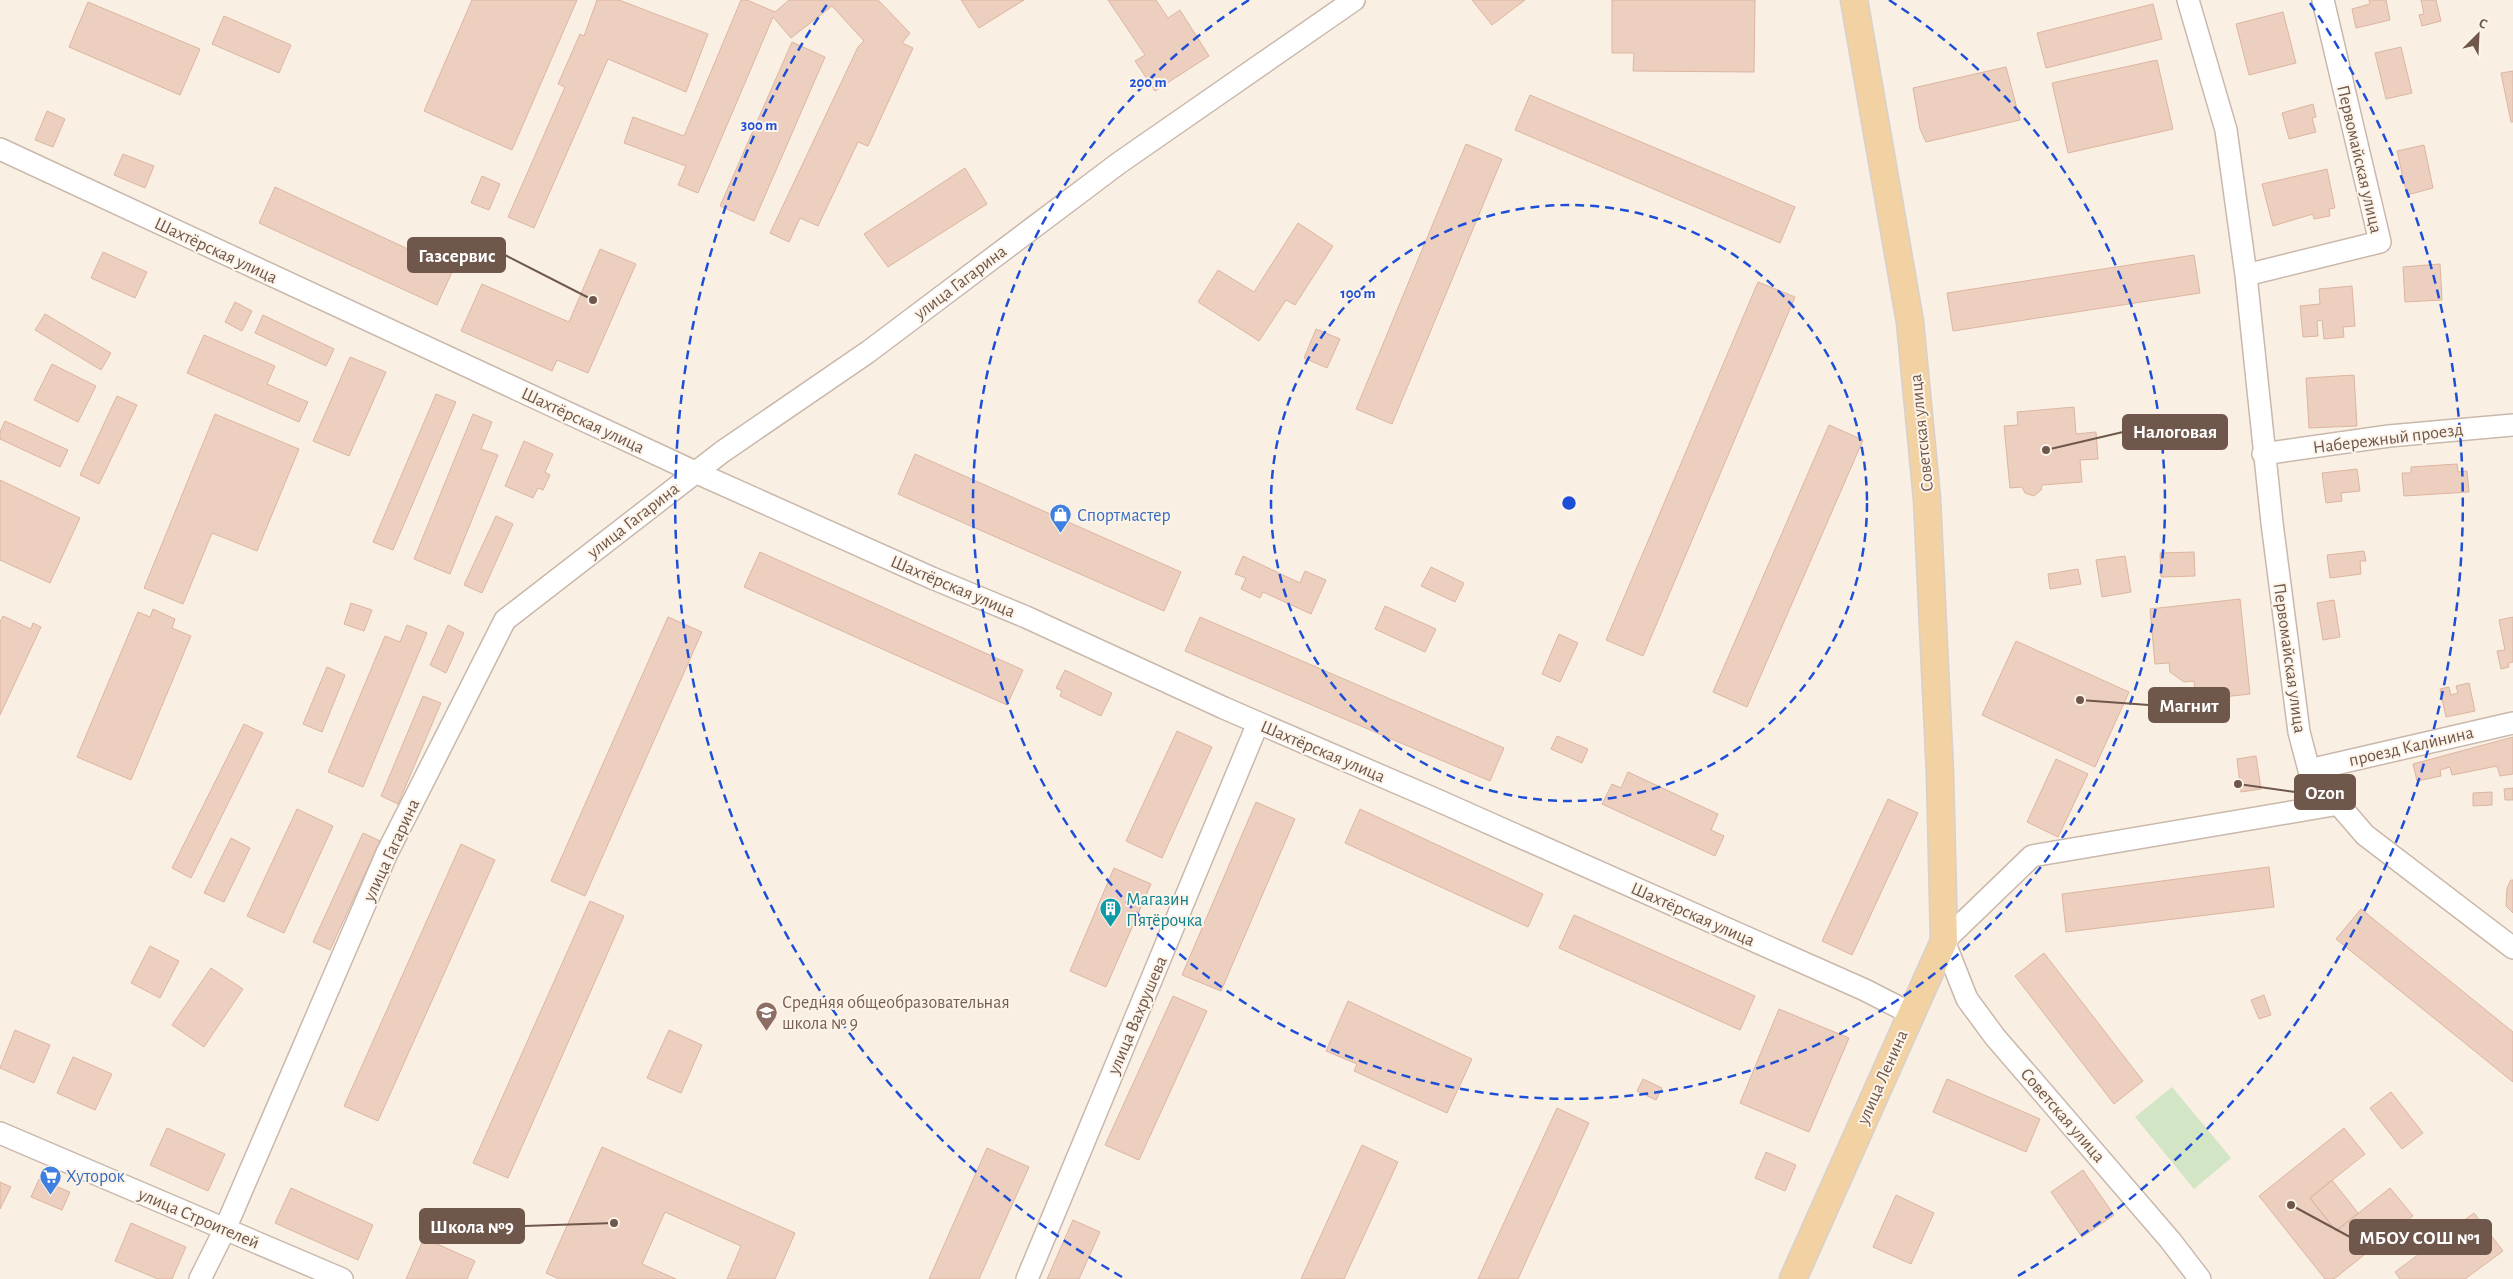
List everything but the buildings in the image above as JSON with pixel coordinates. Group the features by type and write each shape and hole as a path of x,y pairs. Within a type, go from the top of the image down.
{"main road":[{"name":"Советская улица","path":"1854,0 1910,322 1927,499 1943,870"},
{"name":"улица Ленина","path":"1793,1279 1910,1013 1944,941 1943,870"}],"street":[{"name":"улица Гагарина","path":"200,1279 225,1229 387,853 505,620 696,472 868,352 1119,163 1354,0"},
{"name":"Первомайская улица","path":"2188,0 2226,130 2246,274 2263,454 2299,732 2309,770 2365,835 2513,948"},
{"name":"Первомайская улица","path":"2246,274 2380,242 2323,0"},
{"name":"Шахтёрская улица","path":"0,150 696,472 932,578 1069,636 1258,723 1455,808 1865,990 1910,1013"},
{"name":"Набережный проезд","path":"2263,454 2389,436 2513,425"},
{"name":"проезд Калинина","path":"2309,770 2513,722"},
{"name":"улица Вахрушева","path":"1027,1279 1258,723"},
{"path":"1944,941 2032,856 2339,804"},
{"name":"Советская улица","path":"1944,941 1968,999 1995,1037 2170,1240 2200,1279"},
{"name":"улица Строителей","path":"0,1133 342,1279"}],"green space":[{"path":"2172,1087 2231,1158 2194,1189 2135,1117"}],"place":[{"name":"Газсервис","path":"593,300"},
{"name":"Налоговая","path":"2046,450"},
{"name":"Спортмастер","path":"1061,534"},
{"name":"Магнит","path":"2080,700"},
{"name":"Ozon","path":"2238,784"},
{"name":"Магазин Пятёрочка","path":"1110,928"},
{"name":"Средняя общеобразовательная школа № 9","path":"766,1031"},
{"name":"Хуторок","path":"50,1195"},
{"name":"МБОУ СОШ №1","path":"2291,1205"},
{"name":"Школа №9","path":"614,1223"}]}
